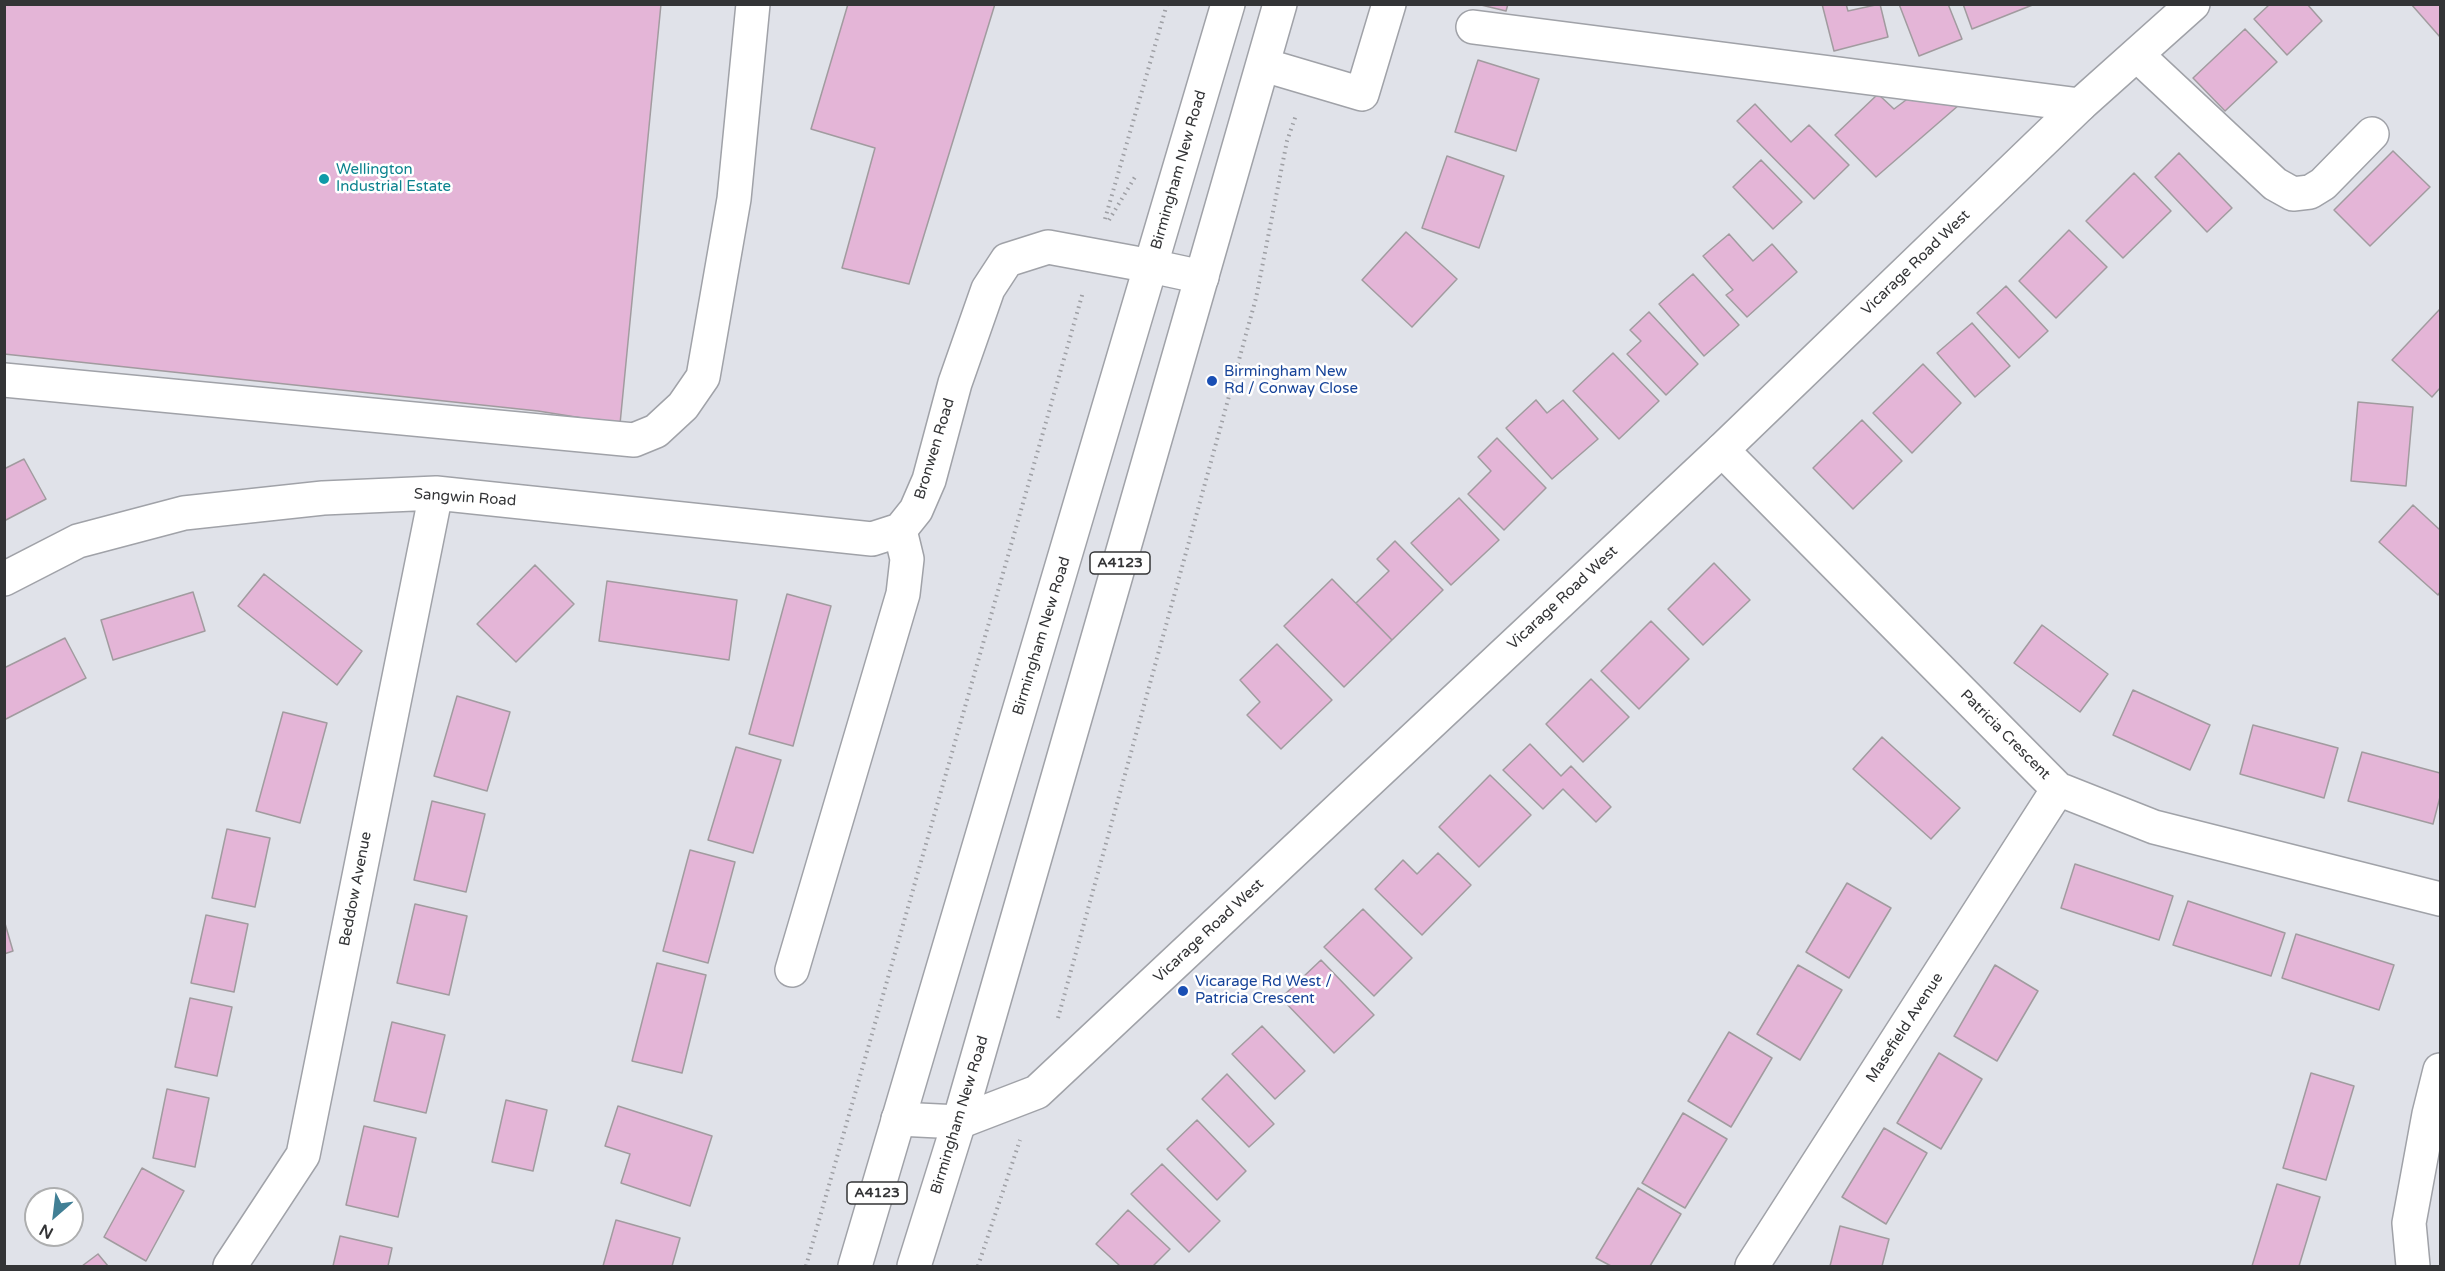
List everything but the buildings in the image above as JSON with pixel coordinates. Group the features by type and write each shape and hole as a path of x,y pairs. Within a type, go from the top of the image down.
{"main road":[{"path":"4,380 634,440 656,431 683,406 703,378 734,199 753,4"},
{"name":"Birmingham New Road","path":"855,1266 1228,4"},
{"name":"Birmingham New Road","path":"914,1266 959,1122 1280,4"},
{"path":"1264,65 1362,94 1389,4"},
{"name":"Vicarage Road West","path":"898,1119 959,1122 1037,1092 1722,450 2080,105 2193,4"},
{"path":"1473,27 2080,105"},
{"path":"2136,55 2275,184 2293,194 2310,192 2323,184 2372,134"},
{"name":"Bronwen Road","path":"900,530 916,510 929,480 955,383 988,289 1007,260 1048,247 1202,277"},
{"name":"Patricia Crescent","path":"1722,450 2058,789 2154,827 2440,898"},
{"name":"Sangwin Road","path":"4,579 78,541 184,513 323,498 436,493 872,539 900,530"},
{"name":"Beddow Avenue","path":"230,1266 303,1155 436,493"},
{"path":"792,970 903,594 907,559 900,530"},
{"name":"Masefield Avenue","path":"1752,1266 2058,789"},
{"path":"2413,1266 2409,1223 2429,1114 2440,1070"}],"path":[{"path":"806,1266 1167,4"},
{"path":"1057,1022 1256,298 1287,141 1302,97 1333,85"},
{"path":"978,1266 1037,1092"}],"place":[{"name":"Wellington Industrial Estate","path":"324,179"},
{"name":"Birmingham New Rd / Conway Close","path":"1212,381"},
{"name":"Vicarage Rd West / Patricia Crescent","path":"1183,991"}]}
